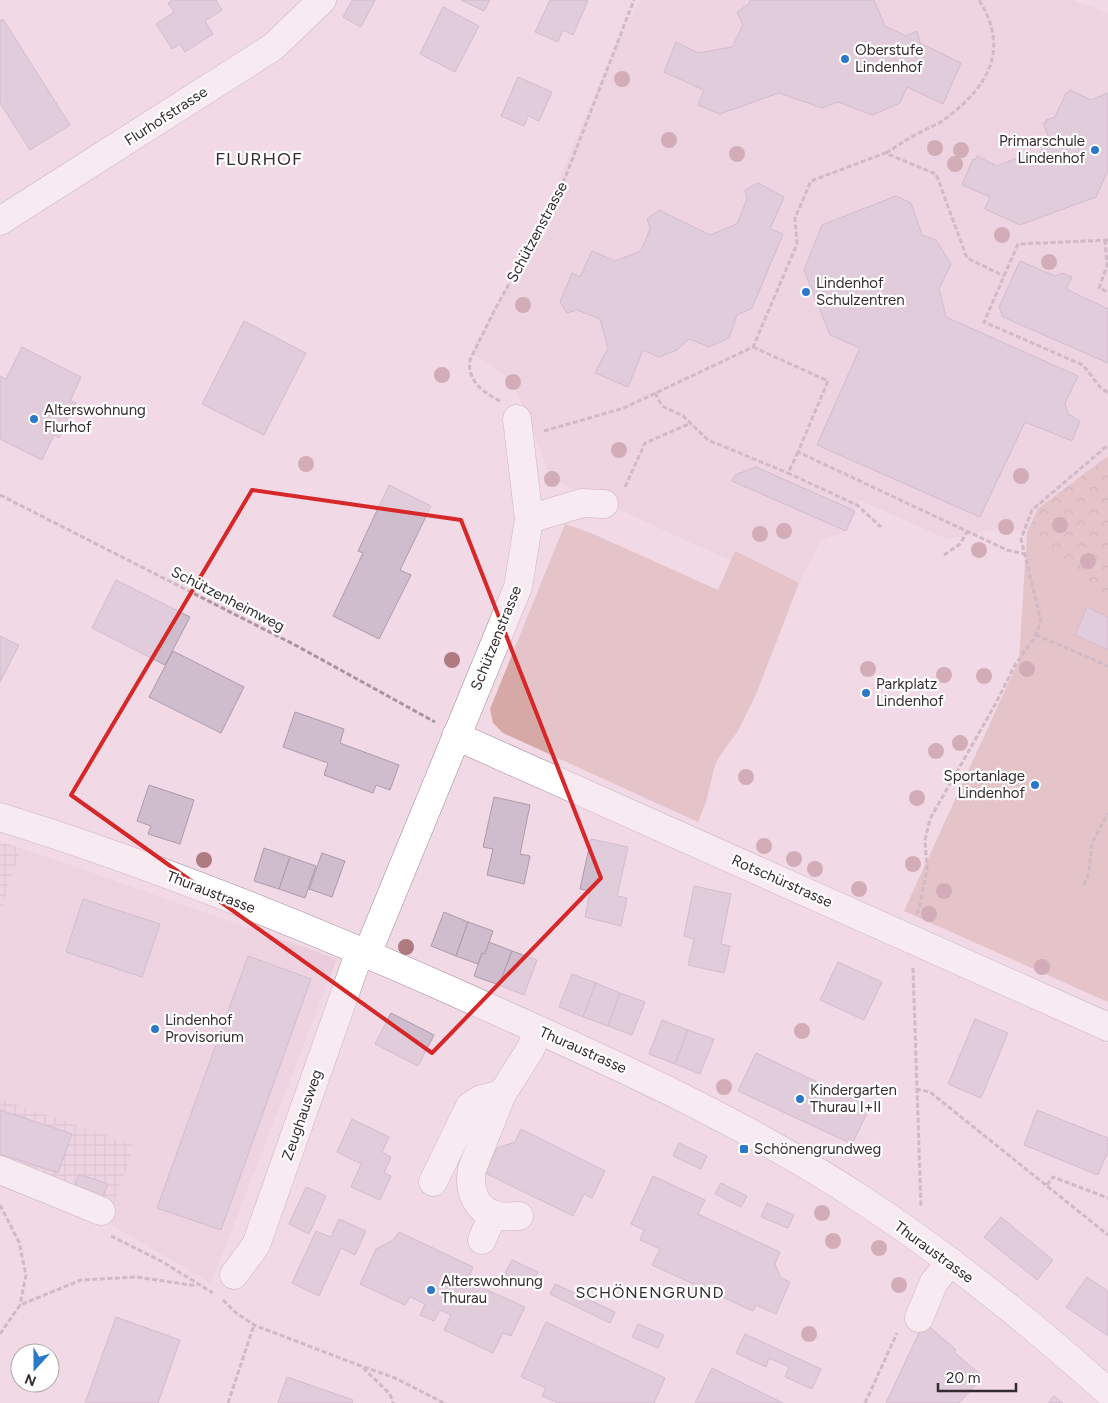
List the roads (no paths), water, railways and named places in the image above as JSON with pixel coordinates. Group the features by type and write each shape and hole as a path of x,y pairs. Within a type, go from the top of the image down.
{"street":[{"name":"Flurhofstrasse","path":"0,221 273,47 322,0"},
{"name":"Schützenstrasse","path":"364,952 372,942 448,730 518,587 529,519 526,426"},
{"path":"529,519 582,503 604,504"},
{"name":"Rotschürstrasse","path":"448,730 1108,1027"},
{"name":"Thuraustrasse","path":"0,817 193,884 364,952 625,1069 765,1141 864,1201 951,1262 1108,1392"},
{"name":"Zeughausweg","path":"226,1285 256,1244 355,965 364,952"},
{"path":"520,1216 500,1216 483,1209 476,1201 470,1181 472,1169 502,1094 530,1050 539,1030"},
{"path":"433,1182 470,1106 481,1099 502,1094"},
{"path":"0,1170 101,1211"},
{"path":"482,1240 493,1214"},
{"path":"919,1318 934,1282 951,1262"}],"place":[{"name":"Oberstufe Lindenhof","path":"845,59"},
{"name":"Primarschule Lindenhof","path":"1095,150"},
{"name":"Lindenhof Schulzentren","path":"806,292"},
{"name":"Alterswohnung Flurhof","path":"34,419"},
{"name":"Parkplatz Lindenhof","path":"866,693"},
{"name":"Sportanlage Lindenhof","path":"1035,785"},
{"name":"Lindenhof Provisorium","path":"155,1029"},
{"name":"Kindergarten Thurau I+II","path":"800,1099"},
{"name":"Schönengrundweg","path":"744,1149"},
{"name":"Alterswohnung Thurau","path":"431,1290"}],"district":[{"name":"FLURHOF","path":"259,159"},
{"name":"SCHÖNENGRUND","path":"650,1292"}]}
